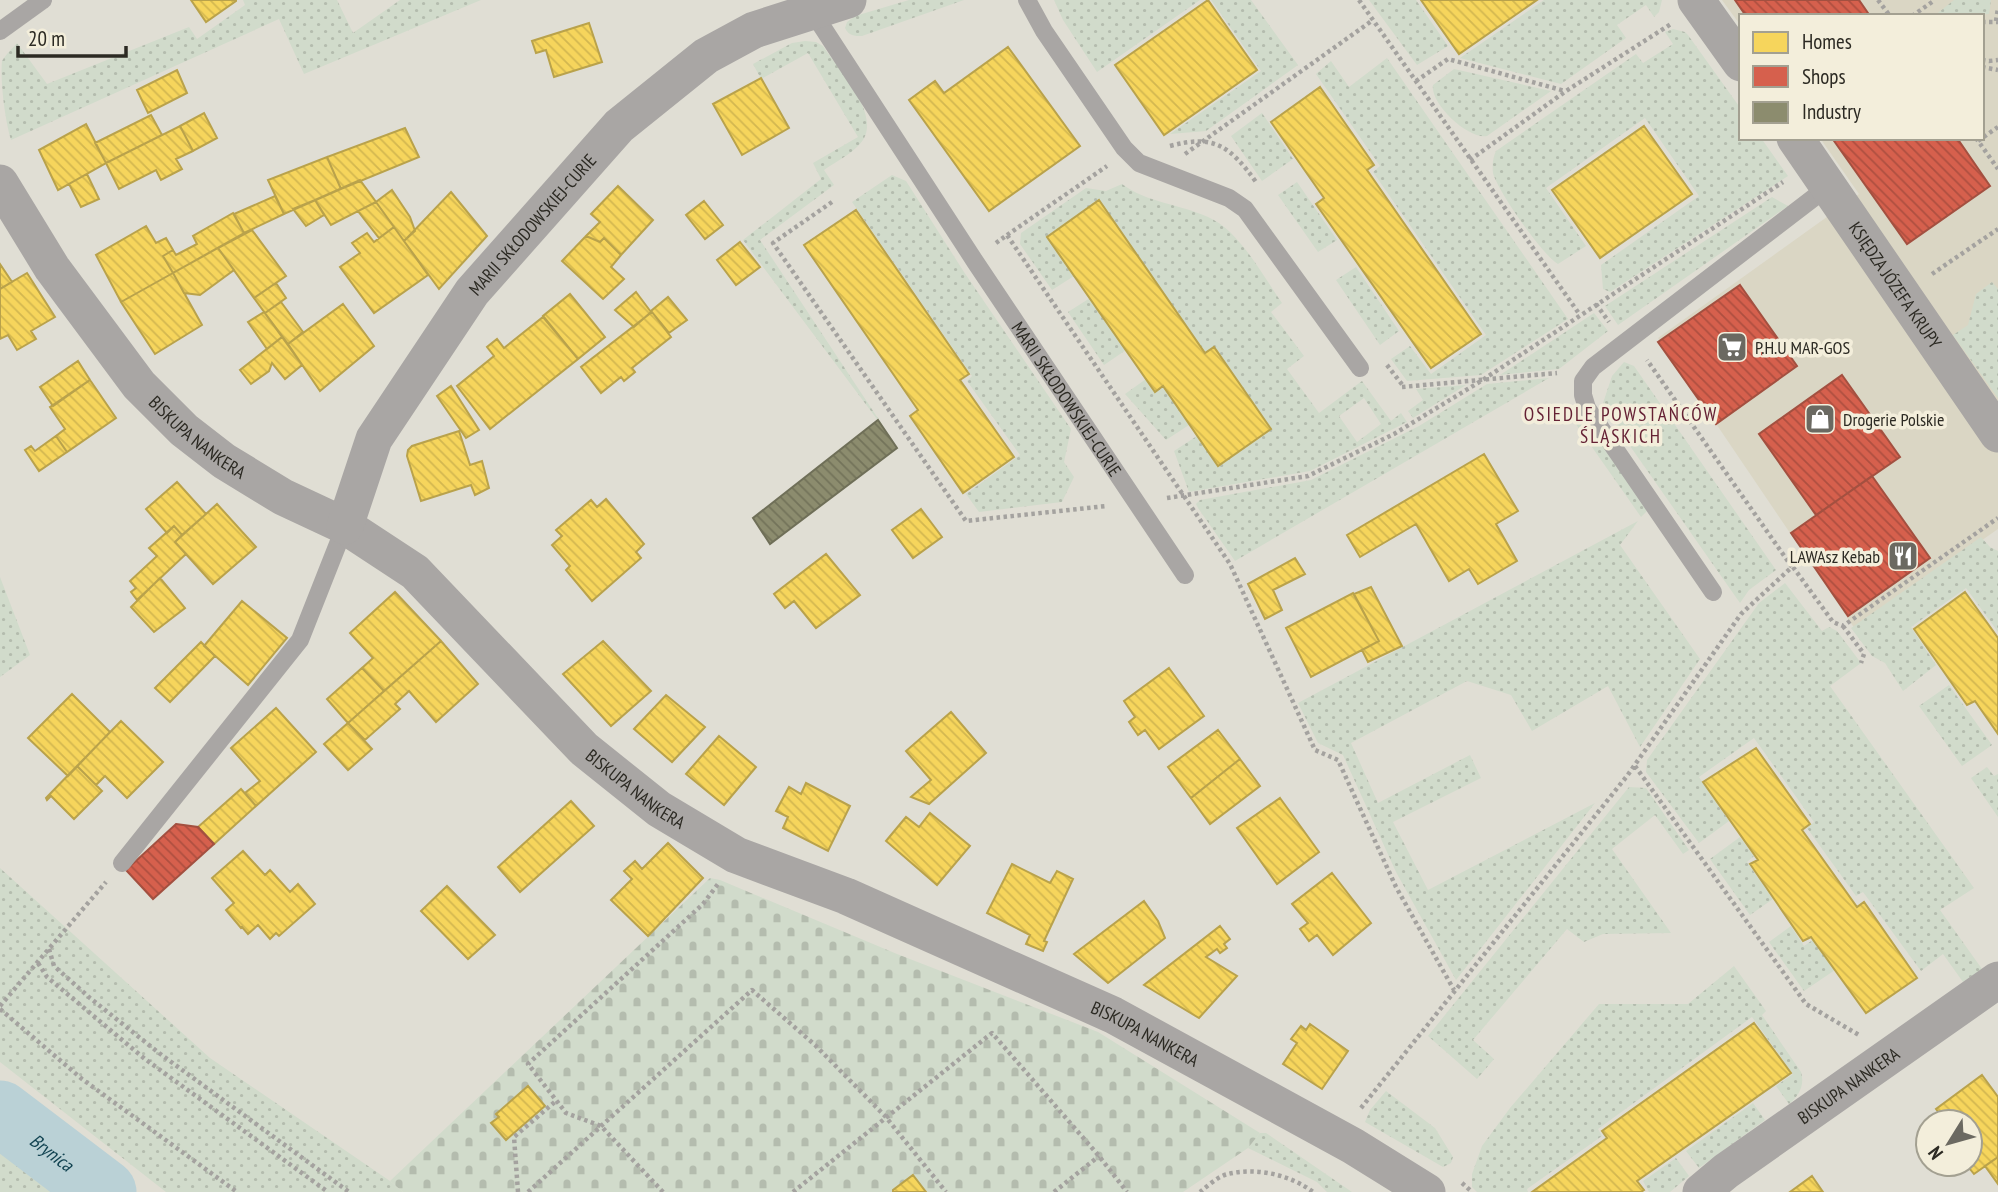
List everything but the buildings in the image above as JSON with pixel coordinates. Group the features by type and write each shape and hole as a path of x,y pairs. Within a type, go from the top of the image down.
{"street":[{"name":"MARII SKŁODOWSKIEJ-CURIE","path":"345,526 374,439 472,292 619,126 706,56 754,30 848,0"},
{"path":"1684,12 1739,61"},
{"name":"KSIĘDZA JÓZEFA KRUPY","path":"1796,140 1998,434"},
{"name":"BISKUPA NANKERA","path":"0,183 52,268 139,385 184,430 224,461 283,497 345,526 415,572 584,748 659,809 736,855 846,896 1113,1015 1353,1146 1427,1192"},
{"name":"BISKUPA NANKERA","path":"1701,1192 1726,1171 1998,980"}],"lane":[{"path":"0,31 43,0"},
{"path":"1027,0 1044,31 1124,148 1139,163 1211,190 1245,209 1360,368"},
{"name":"MARII SKŁODOWSKIEJ-CURIE","path":"812,10 973,258 1185,575"},
{"path":"1713,592 1587,408 1583,381 1592,368 1829,186"},
{"path":"122,863 300,640 345,526"}],"path":[{"path":"1359,0 1580,315"},
{"path":"1915,14 1935,0"},
{"path":"1997,22 1998,8"},
{"path":"1470,160 1566,91 1684,12"},
{"path":"1159,172 1373,20"},
{"path":"1416,81 1448,59 1566,91"},
{"path":"1984,60 1998,60"},
{"path":"1977,140 1998,169"},
{"path":"832,202 774,243 967,521 1184,496 1308,477 1394,434 1481,381 1771,191"},
{"path":"1903,294 1998,229"},
{"path":"973,258 1007,235 1230,564 1315,750 1338,760 1396,887 1454,990"},
{"path":"1400,387 1592,368"},
{"path":"1843,626 1998,518"},
{"path":"1793,566 1833,622 1843,626 1864,654 1861,663"},
{"path":"1635,766 1806,1004 1866,1039"},
{"path":"1360,1109 1627,776"},
{"path":"663,1192 601,1126 566,1113 528,1064 703,904 736,855"},
{"path":"122,863 0,1007 82,1079 237,1192"},
{"path":"49,949 54,966 159,1054 349,1192"},
{"path":"38,962 47,977 145,1059 328,1192"},
{"path":"528,1192 752,990 815,1045 885,1116 946,1192"},
{"path":"793,1192 992,1032 1127,1192"},
{"path":"518,1192 514,1137 557,1100"},
{"path":"1054,1192 1099,1156"},
{"path":"1200,1192 1226,1174 1255,1171 1281,1176 1313,1192"}],"shaded area":[{"path":"1722,0 1998,0 1998,529 1855,629 1658,338 1859,194 1821,140 1984,140 1984,14 1739,14 1739,23"}],"green space":[{"path":"243,0 337,0 353,33 400,0 481,0 304,74 279,19 11,140 4,100 2,61 17,43 47,84 189,27 197,39 245,5"},
{"path":"909,0 964,0 862,36 852,35 845,28 847,22 855,16"},
{"path":"1054,0 1200,0 1097,72 1063,20"},
{"path":"1211,0 1251,0 1298,65 1206,131 1170,134 1261,71"},
{"path":"1369,0 1416,0 1448,46 1417,65"},
{"path":"1544,0 1662,0 1659,12 1654,17 1646,5 1617,25 1626,38 1561,84 1460,58"},
{"path":"1954,0 1991,0 1989,14 1936,14"},
{"path":"1673,29 1688,35 1739,106 1739,140 1762,140 1788,176 1610,292 1603,289 1601,265 1699,196 1645,118 1546,188 1586,246 1558,264 1532,236 1511,207 1493,173 1493,158 1496,151 1636,54 1643,63 1673,44 1665,32"},
{"path":"805,41 823,46 848,80 863,108 867,121 866,134 855,149 824,170 834,185 760,240 891,438 743,240 821,179 813,163 858,137 808,53 761,79 753,64 792,43"},
{"path":"1387,58 1568,319 1481,375 1407,381 1391,359 1410,346 1431,374 1486,335 1373,172 1380,166 1316,74 1331,61 1349,87"},
{"path":"1454,69 1551,91 1487,136 1479,135 1460,126 1437,101 1433,85"},
{"path":"1262,113 1293,159 1262,181 1231,136"},
{"path":"892,175 906,181 964,272 1071,429 1064,462 1074,477 1062,502 979,512 966,494 1020,455 967,381 972,376 852,202"},
{"path":"1297,182 1337,240 1318,252 1278,195"},
{"path":"1122,184 1142,195 1208,217 1230,232 1282,303 1271,312 1304,356 1287,369 1319,413 1362,381 1391,421 1401,413 1407,422 1310,471 1189,492 1174,451 1197,436 1219,466 1271,429 1214,348 1205,353 1099,201 1047,237 1074,276 1052,290 1020,244 1021,233 1086,188 1106,191","holes":["1364,398 1381,424 1357,442 1339,416"]},
{"path":"1772,197 1788,206 1618,325 1605,306"},
{"path":"1356,267 1399,331 1380,345 1336,280"},
{"path":"1992,282 1998,289 1998,398 1953,335 1968,325 1976,294"},
{"path":"1090,298 1126,350 1104,365 1068,312"},
{"path":"1594,313 1608,331 1559,369 1500,375"},
{"path":"1624,362 1634,366 1776,570 1749,590 1740,603 1602,406 1612,376"},
{"path":"1549,378 1235,561 1196,504 1200,500 1311,480 1419,426 1487,384"},
{"path":"1146,379 1155,391 1163,386 1189,425 1166,440 1125,394"},
{"path":"1466,385 1413,418 1408,411 1423,400 1416,389"},
{"path":"1566,410 1581,410 1647,511 1641,517"},
{"path":"1638,521 1620,545 1700,659 1640,747 1608,686 1532,731 1511,695 1467,681 1351,743 1378,803 1470,755 1481,778 1393,822 1428,890 1595,803 1456,980 1396,872 1343,755 1318,743 1298,703"},
{"path":"1981,537 1998,551 1998,632 1966,588 1911,627 1936,665 1903,691 1885,663 1872,656 1851,628"},
{"path":"0,577 30,655 0,677"},
{"path":"1785,583 1822,631 1829,627 1837,631 1861,663 1830,686 1974,888 1940,910 1982,969 1963,982 1943,954 1921,971 1863,892 1856,896 1807,828 1814,822 1754,738 1699,777 1729,821 1699,843 1646,772 1647,760 1759,603"},
{"path":"1949,685 1992,745 1962,766 1919,706"},
{"path":"1987,767 1994,776 1998,774 1998,817 1971,778"},
{"path":"1629,787 1646,788 1689,850 1683,854 1655,815 1612,849 1671,933 1603,934 1584,942 1567,929 1473,1040 1494,1059 1477,1079 1428,1036"},
{"path":"1740,837 1754,856 1747,862 1773,899 1750,915 1710,859"},
{"path":"0,868 210,1058 403,1192 166,1192 0,1062"},
{"path":"710,878 1098,1032 1260,1133 1248,1148 1183,1192 403,1192 390,1181"},
{"path":"1791,926 1804,946 1814,939 1835,970 1804,991 1769,942"},
{"path":"1734,966 1766,1011 1762,1015 1801,1072 1800,1090 1789,1104 1776,1086 1793,1074 1752,1017 1598,1129 1602,1136 1527,1189 1528,1192 1477,1192 1472,1187 1472,1174 1482,1146 1510,1108 1599,1004 1688,1004"},
{"path":"1386,1091 1435,1128 1453,1157 1451,1163 1443,1167 1365,1122 1370,1110"},
{"path":"1753,1103 1765,1120 1699,1168 1686,1151"},
{"path":"1260,1133 1266,1133 1352,1192 1327,1192 1317,1182 1248,1148"},
{"path":"0,1151 54,1192 0,1192"},
{"path":"1676,1158 1689,1176 1670,1192 1649,1192 1643,1181"}],"waterway":[{"name":"Brynica","path":"0,1113 104,1192"}],"place":[{"name":"P.H.U MAR-GOS","path":"1732,347"},
{"name":"Drogerie Polskie","path":"1820,419"},
{"name":"LAWAsz Kebab","path":"1903,556"}],"district":[{"name":"OSIEDLE POWSTAŃCÓW ŚLĄSKICH","path":"1621,425"}]}
